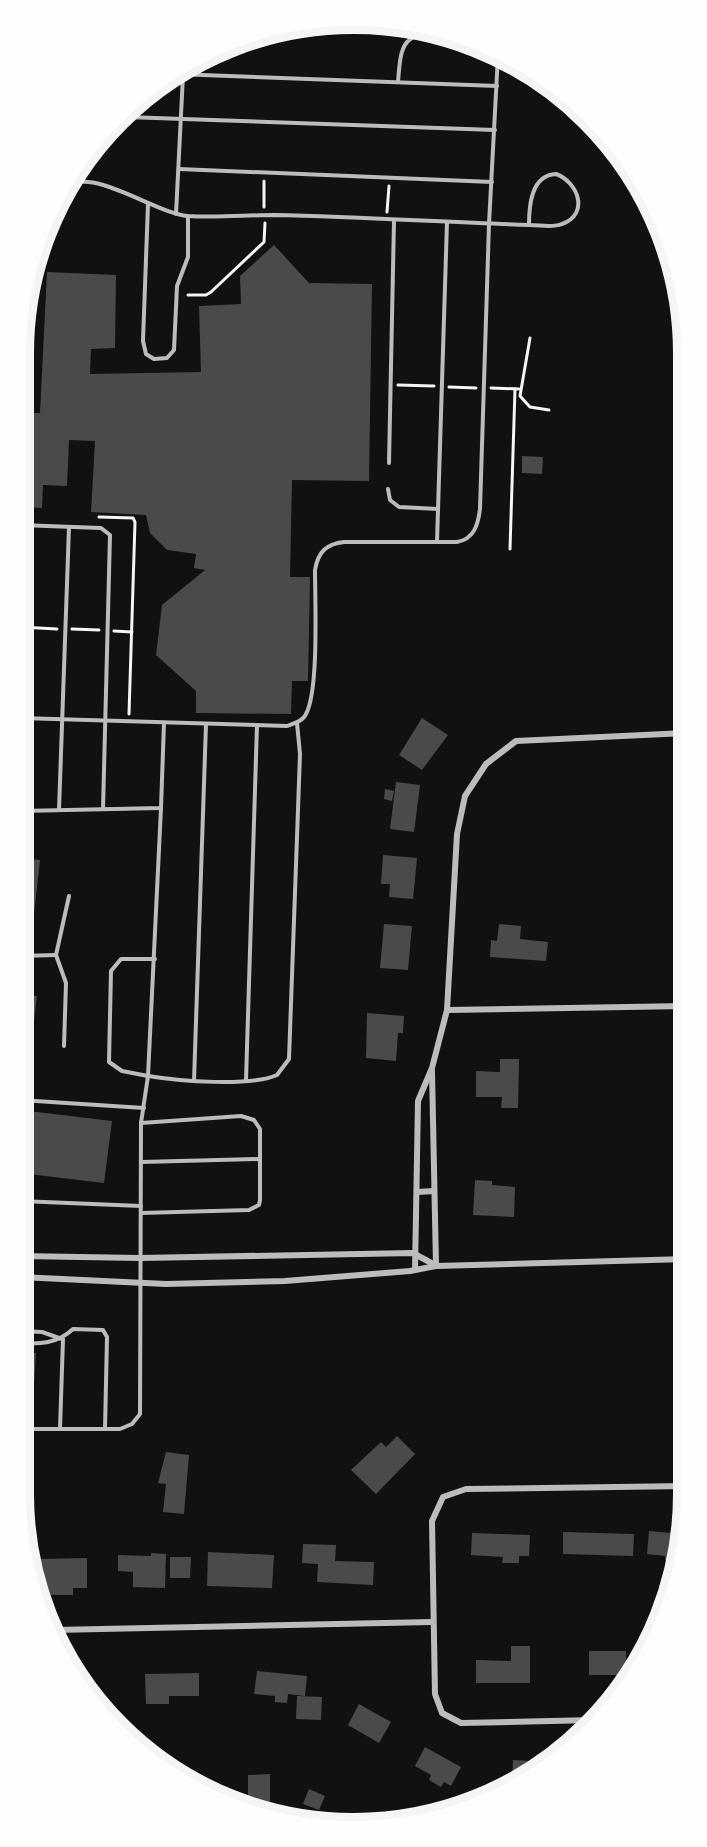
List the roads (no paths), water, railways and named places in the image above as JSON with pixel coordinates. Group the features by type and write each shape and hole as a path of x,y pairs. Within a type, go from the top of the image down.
{"street":[{"path":"416,1270 418,1101 432,1068 447,1010 457,834 465,796 486,764 516,741 677,733"},
{"path":"447,1010 677,1006"},
{"path":"432,1068 436,1266"},
{"path":"417,1192 434,1191"},
{"path":"30,1256 140,1258 416,1255 436,1266"},
{"path":"30,1277 166,1284 285,1281 416,1270 436,1266 677,1259"},
{"path":"584,1720 461,1723 442,1713 435,1694 432,1521 443,1497 466,1489 677,1486"},
{"path":"60,1630 432,1622"}],"lane":[{"path":"399,82 401,50 410,37 415,36"},
{"path":"30,718 287,726 297,723 306,716 313,693 315,570 317,558 322,551 328,546 344,542 466,540 478,523 489,224 498,63"},
{"path":"189,75 497,86"},
{"path":"176,213 183,79"},
{"path":"133,117 495,130"},
{"path":"179,169 492,182"},
{"path":"81,180 188,216 264,215 529,225 562,224 574,215 579,201 571,183 556,174 542,178 530,202 529,225"},
{"path":"148,204 143,341 146,354 154,358 167,358 174,350 177,286 188,257 188,216"},
{"path":"389,463 394,221"},
{"path":"437,542 447,222"},
{"path":"388,489 390,501 399,507 438,509"},
{"path":"30,525 101,528 110,535 103,810"},
{"path":"58,810 69,527"},
{"path":"30,1429 120,1429 132,1424 140,1414 141,1123 148,1076 164,722"},
{"path":"154,959 121,959 111,970 109,1062 122,1071 194,1081 246,1080 278,1075 289,1059 300,754 297,723"},
{"path":"194,1081 206,724"},
{"path":"246,1080 257,725"},
{"path":"30,811 161,808"},
{"path":"64,1046 66,983 56,955 69,896"},
{"path":"30,956 56,955"},
{"path":"30,1101 144,1108"},
{"path":"141,1123 249,1118 258,1124 260,1129 260,1200 254,1208 141,1213"},
{"path":"141,1162 260,1159"},
{"path":"30,1201 141,1206"},
{"path":"30,1344 40,1344 63,1339 73,1329 98,1329 105,1333 105,1429"},
{"path":"30,1331 42,1332 63,1339"},
{"path":"60,1429 63,1339"}]}
